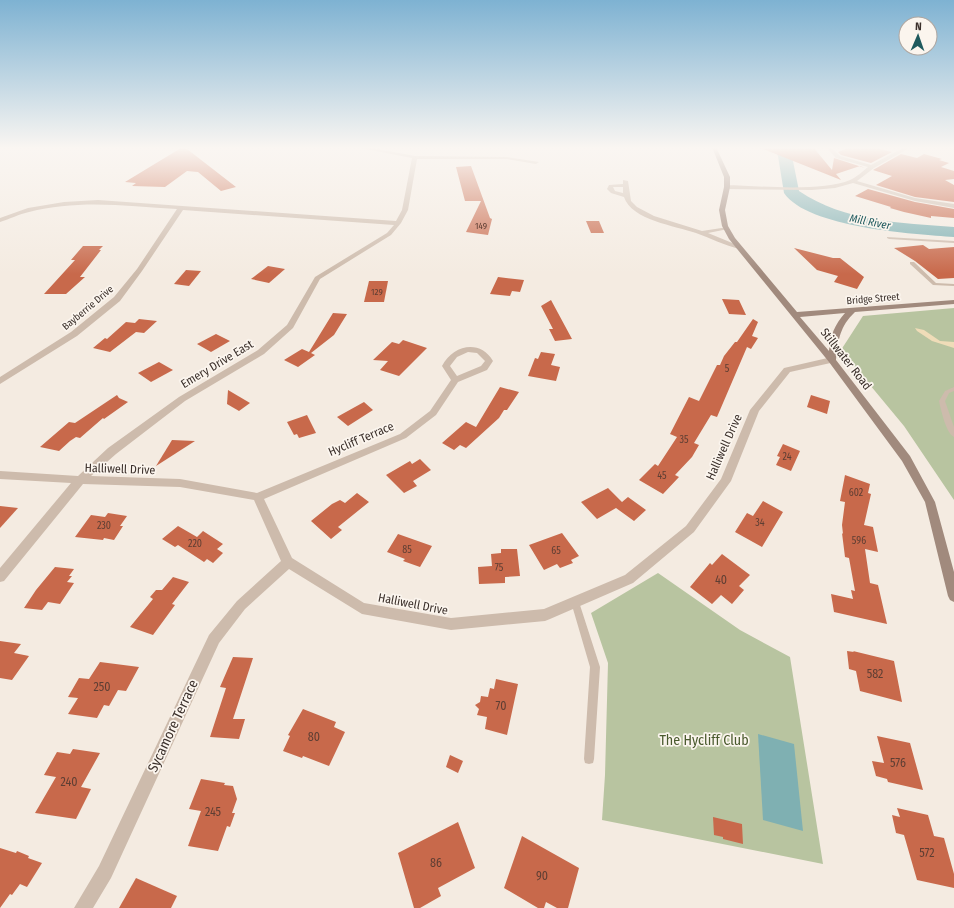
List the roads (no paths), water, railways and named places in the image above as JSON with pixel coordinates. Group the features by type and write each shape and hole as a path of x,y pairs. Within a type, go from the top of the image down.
{"main road":[{"name":"Stillwater Road","path":"726,189 722,210 726,228 739,247 832,360 906,459 930,502 954,596"},
{"name":"Bridge Street","path":"794,315 954,302"},
{"path":"832,360 835,332 846,316 853,310"}],"street":[{"name":"Emery Drive East","path":"0,578 80,480 112,451 182,399 261,352 290,326 317,278 389,234 398,223 405,210 409,189"},
{"path":"610,189 613,192 627,196"},
{"path":"626,189 627,200 632,206 642,212 701,233 724,243 739,247"},
{"path":"877,189 896,196 954,206"},
{"path":"0,220 28,210 64,204 98,202 398,223"},
{"name":"Bayberrie Drive","path":"0,381 74,334 117,299 140,270 181,208"},
{"path":"701,233 726,228"},
{"name":"Halliwell Drive","path":"288,562 362,608 452,624 545,615 629,579 690,529 726,481 755,410 787,370 832,360"},
{"name":"Hycliff Terrace","path":"258,497 403,436 434,413 455,380"},
{"name":"Halliwell Drive","path":"0,475 80,480 180,483 258,497"},
{"path":"258,497 288,562"},
{"name":"Sycamore Terrace","path":"83,908 105,872 214,639 241,605 288,562"}],"lane":[{"path":"889,238 954,242"},
{"path":"912,263 935,284 954,285"},
{"path":"954,389 947,392 942,401 947,419 954,435"},
{"path":"575,602 595,667 589,759"}],"water":[{"path":"758,734 794,744 803,831 763,820"}],"waterway":[{"name":"Mill River","path":"791,189 792,193 808,204 847,219 891,227 954,232"}],"park label":[{"name":"The Hycliff Club","path":"704,740"}]}
